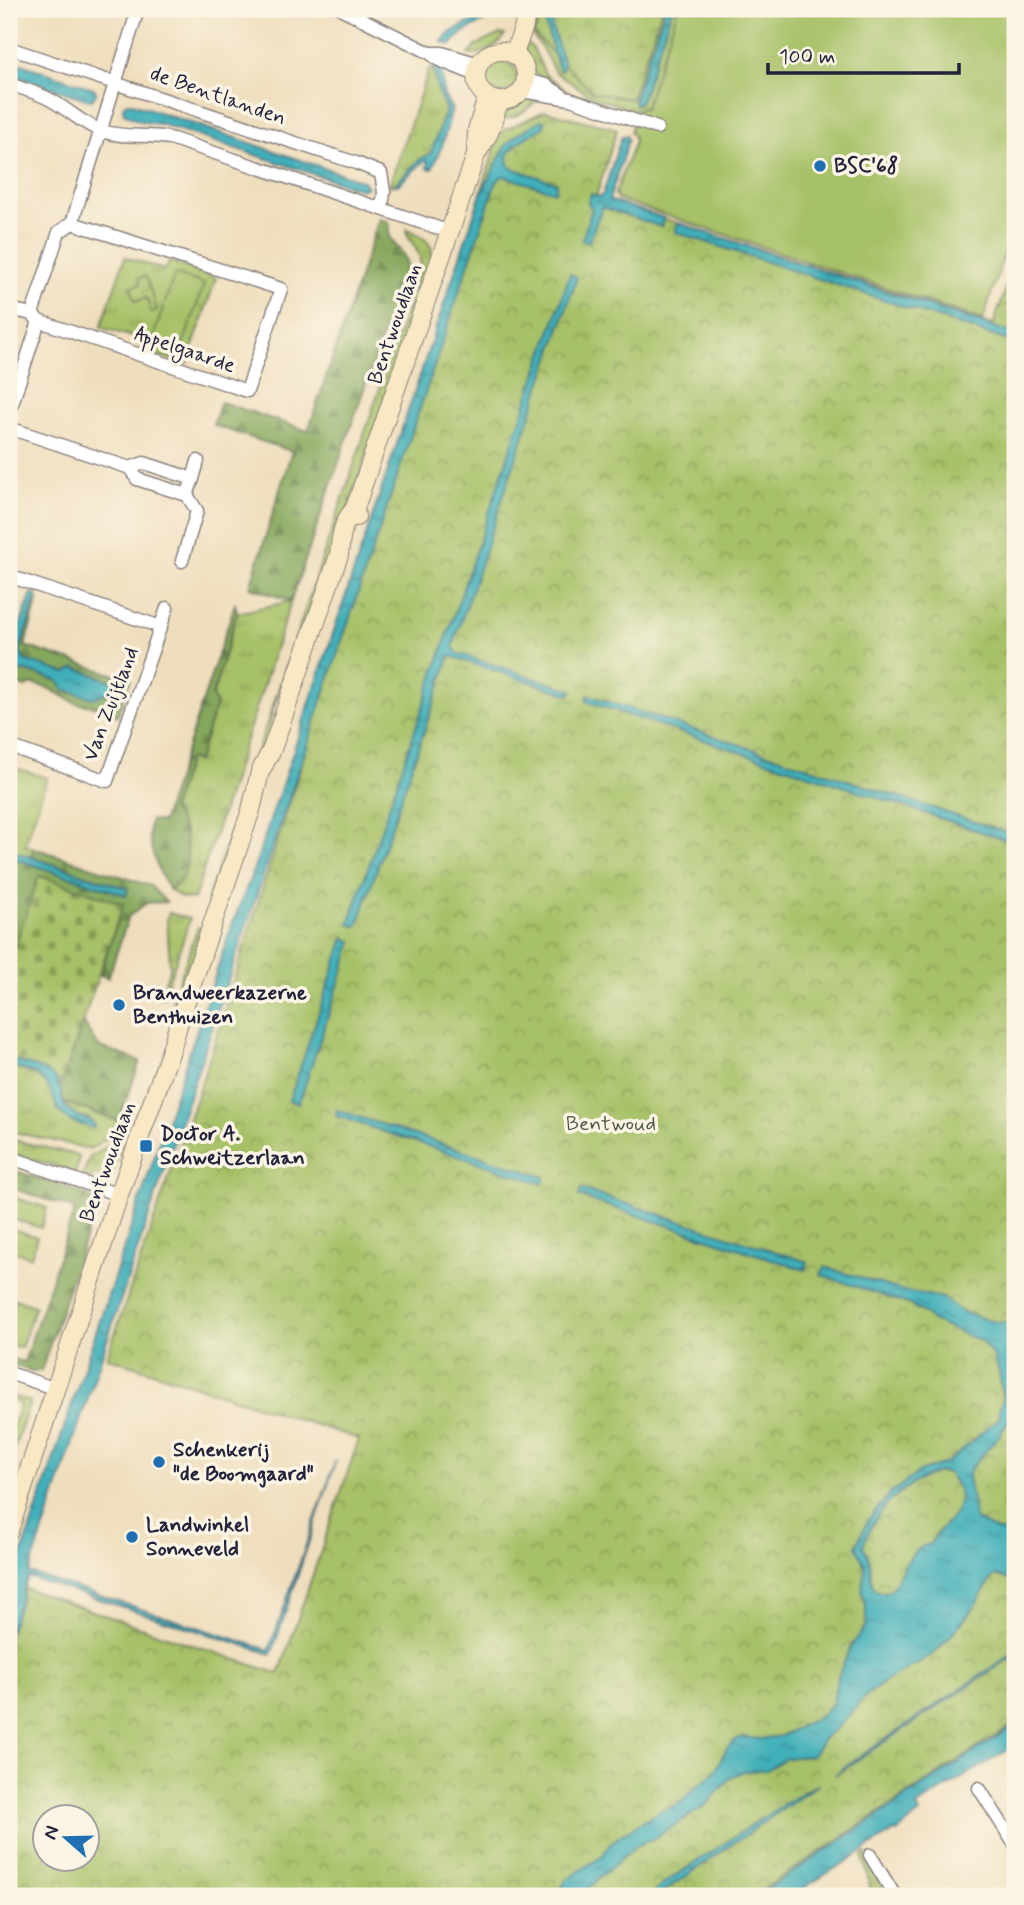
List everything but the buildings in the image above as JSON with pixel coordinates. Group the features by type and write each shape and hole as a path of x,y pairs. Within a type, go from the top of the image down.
{"main road":[{"path":"509,53 524,26 525,9"},
{"path":"509,53 525,68 524,86 512,99 493,99 479,88 478,70 489,54 509,53"},
{"name":"Bentwoudlaan","path":"9,1531 12,1512 56,1389 119,1195 159,1087 182,1011 251,810 260,772 272,749 339,555 351,537 356,522 355,508 476,155 489,133 493,99"}],"street":[{"path":"9,412 60,232 72,223 138,9"},
{"path":"349,11 430,53 442,53 478,70"},
{"name":"de Bentlanden","path":"9,48 114,81 381,173 384,192 382,208"},
{"path":"9,84 47,97 76,118 101,131 122,136 164,137 450,232"},
{"path":"524,86 657,128"},
{"name":"Appelgaarde","path":"35,318 247,391 281,289 72,223"},
{"path":"9,309 35,318"},
{"path":"9,428 130,468 144,463 193,479"},
{"path":"187,495 198,461"},
{"path":"130,468 137,479 187,495 197,511 181,561"},
{"name":"Van Zuijtland","path":"9,576 161,627"},
{"name":"Van Zuijtland","path":"9,746 107,781 167,608"},
{"path":"9,1157 119,1195"},
{"path":"9,1373 56,1389"},
{"path":"979,1788 1015,1845"},
{"path":"870,1855 895,1896"}],"green space":[{"path":"535,9 546,9 547,31 561,71 552,26 621,9 665,9 634,99 639,104 672,9 678,9 645,108 634,110 593,97 555,72 532,35 533,29 530,27"},
{"path":"543,9 662,9 631,99 592,92 534,34"},
{"name":"BSC'68","path":"678,9 1015,9 1015,220 983,320 617,199 615,194 634,143 630,132 638,109 645,108"},
{"path":"500,34 505,35 494,47 469,55 477,45"},
{"path":"525,42 533,48 545,74 568,91 543,79 531,69 525,53"},
{"path":"501,61 512,66 517,77 512,88 501,93 490,88 485,77 490,66"},
{"path":"433,68 446,110 431,153 394,185 389,186 429,69"},
{"path":"525,99 537,100 520,114 499,120 513,104"},
{"name":"Bentwoud","path":"545,111 617,129 596,197 993,325 1015,263 1015,1723 753,1896 9,1896 9,1583 279,1674 359,1439 107,1357 205,1072 500,132"},
{"path":"379,219 390,223 392,240 407,264 291,601 250,587 291,454 294,452 213,425 221,402 308,431"},
{"path":"407,229 429,244 433,259 295,666 285,679 277,698 271,734 214,899 207,901 420,269 419,255"},
{"path":"125,257 164,270 170,261 216,278 187,364 143,352 136,338 101,327"},
{"path":"175,274 204,284 179,356 150,346"},
{"path":"146,276 157,310 151,312 147,298 135,301 131,287 140,284 139,278"},
{"path":"37,595 38,600 25,646 131,680 117,716 109,709 76,703 48,688 9,683 9,670 24,670 59,681 63,689 114,682 76,668 65,673 24,660 20,651"},
{"path":"291,601 194,899 182,898 170,890 181,879 186,852 185,831 172,809 189,759 198,760 216,704 212,697 237,613"},
{"path":"235,604 237,613 212,696 216,704 198,761 189,759 172,809 184,833 187,861 182,878 170,890 154,856 149,828 151,820 162,823"},
{"path":"12,767 47,778 25,845 34,848 31,857 9,850 9,778"},
{"path":"34,848 151,886 166,902 147,903 129,916 108,978 100,975 123,904 15,948 9,946 9,881 16,859 126,895 128,889 31,857"},
{"path":"39,876 123,904 62,1082 9,1063 9,946 15,947"},
{"path":"169,913 190,919 163,998 160,997 170,967"},
{"path":"198,927 203,931 180,997 172,1001"},
{"path":"83,1022 98,1046 140,1061 119,1121 63,1102 60,1089"},
{"path":"9,1066 45,1082 53,1094 58,1111 90,1119 72,1114 63,1102 119,1121 107,1138 90,1149 9,1131"},
{"path":"9,1139 76,1155 79,1157 76,1173 9,1152"},
{"path":"117,1140 121,1146 112,1175 93,1175 91,1179 82,1176 90,1157"},
{"path":"9,1169 98,1200 41,1371 31,1371 9,1364 9,1358 24,1362 75,1209 9,1187"},
{"path":"9,1196 47,1208 41,1228 9,1218"},
{"path":"9,1228 37,1237 31,1257 9,1250"},
{"path":"15,1299 35,1306 21,1348 9,1344 9,1319"},
{"path":"9,1395 30,1402 13,1452 9,1450 9,1437 20,1405 9,1401"},
{"path":"866,1853 887,1896 872,1896 863,1855"}],"water":[{"path":"488,9 492,9 484,20 463,33 451,45 442,42 454,31 480,18"},
{"path":"546,9 552,9 552,26 564,64 561,71 546,26"},
{"path":"665,9 672,9 641,101 635,105 634,99"},
{"path":"9,60 95,89 96,94 89,100 9,74"},
{"path":"433,68 442,72 444,96 452,109 442,146 432,169 427,168 428,161 424,161 398,185 394,185 419,160 431,153 446,110"},
{"path":"132,103 363,181 367,187 363,189 350,186 161,124 136,119 123,112 123,106"},
{"path":"541,120 544,121 544,127 517,143 509,154 508,161 511,168 557,183 555,192 503,176 494,188 29,1573 269,1650 336,1460 273,1650 270,1654 28,1577 9,1634 9,1592 481,194 506,145"},
{"path":"626,135 628,140 609,200 664,218 661,227 602,207 589,242 582,240 592,209 588,203 591,194 600,197 603,194 621,138"},
{"path":"678,223 1015,334 1015,343 675,232"},
{"path":"570,274 577,277 453,646 457,653 572,690 570,695 450,656 357,927 349,924"},
{"path":"32,593 37,595 20,651 24,660 65,673 75,668 114,682 113,690 93,698 63,689 59,681 24,670 9,670 9,656"},
{"path":"588,695 1015,835 1015,843 586,701"},
{"path":"9,850 128,889 126,895 16,859 9,881"},
{"path":"344,938 352,941 352,944 302,1094 298,1103 289,1101"},
{"path":"9,1059 36,1067 54,1078 61,1089 63,1103 67,1109 92,1122 94,1128 65,1118 42,1080 30,1072 9,1066"},
{"path":"337,1110 545,1177 543,1184 336,1116"},
{"path":"581,1189 808,1262 805,1270 579,1196"},
{"path":"825,1267 900,1290 943,1298 962,1312 995,1322 1015,1323 1015,1410 999,1436 970,1469 968,1476 975,1519 998,1531 1015,1533 1015,1582 996,1575 992,1578 972,1610 933,1654 867,1695 838,1727 823,1739 812,1756 785,1759 767,1770 744,1771 731,1777 705,1806 654,1838 636,1846 579,1896 545,1896 560,1891 566,1880 602,1856 618,1837 655,1814 682,1802 714,1773 727,1748 735,1740 742,1737 761,1739 781,1736 821,1716 833,1702 837,1679 850,1648 866,1626 866,1605 862,1592 865,1566 856,1546 868,1520 891,1493 919,1472 948,1462 1000,1417 999,1410 1003,1399 999,1372 994,1357 981,1341 932,1321 923,1312 908,1304 821,1275","holes":["938,1472 948,1473 960,1495 956,1511 930,1544 911,1556 890,1591 878,1591 873,1584 870,1560 863,1546 875,1521 883,1509 913,1483"]},
{"path":"1015,1652 1015,1655 835,1775 844,1767"},
{"path":"1015,1725 1015,1745 917,1806 920,1813 897,1832 791,1896 757,1896"},
{"path":"819,1784 658,1896 649,1896 667,1881"}],"place":[{"name":"BSC'68","path":"820,166"},
{"name":"Brandweerkazerne Benthuizen","path":"119,1005"},
{"name":"Doctor A. Schweitzerlaan","path":"146,1146"},
{"name":"Schenkerij \"de Boomgaard\"","path":"159,1462"},
{"name":"Landwinkel Sonneveld","path":"132,1537"}]}
